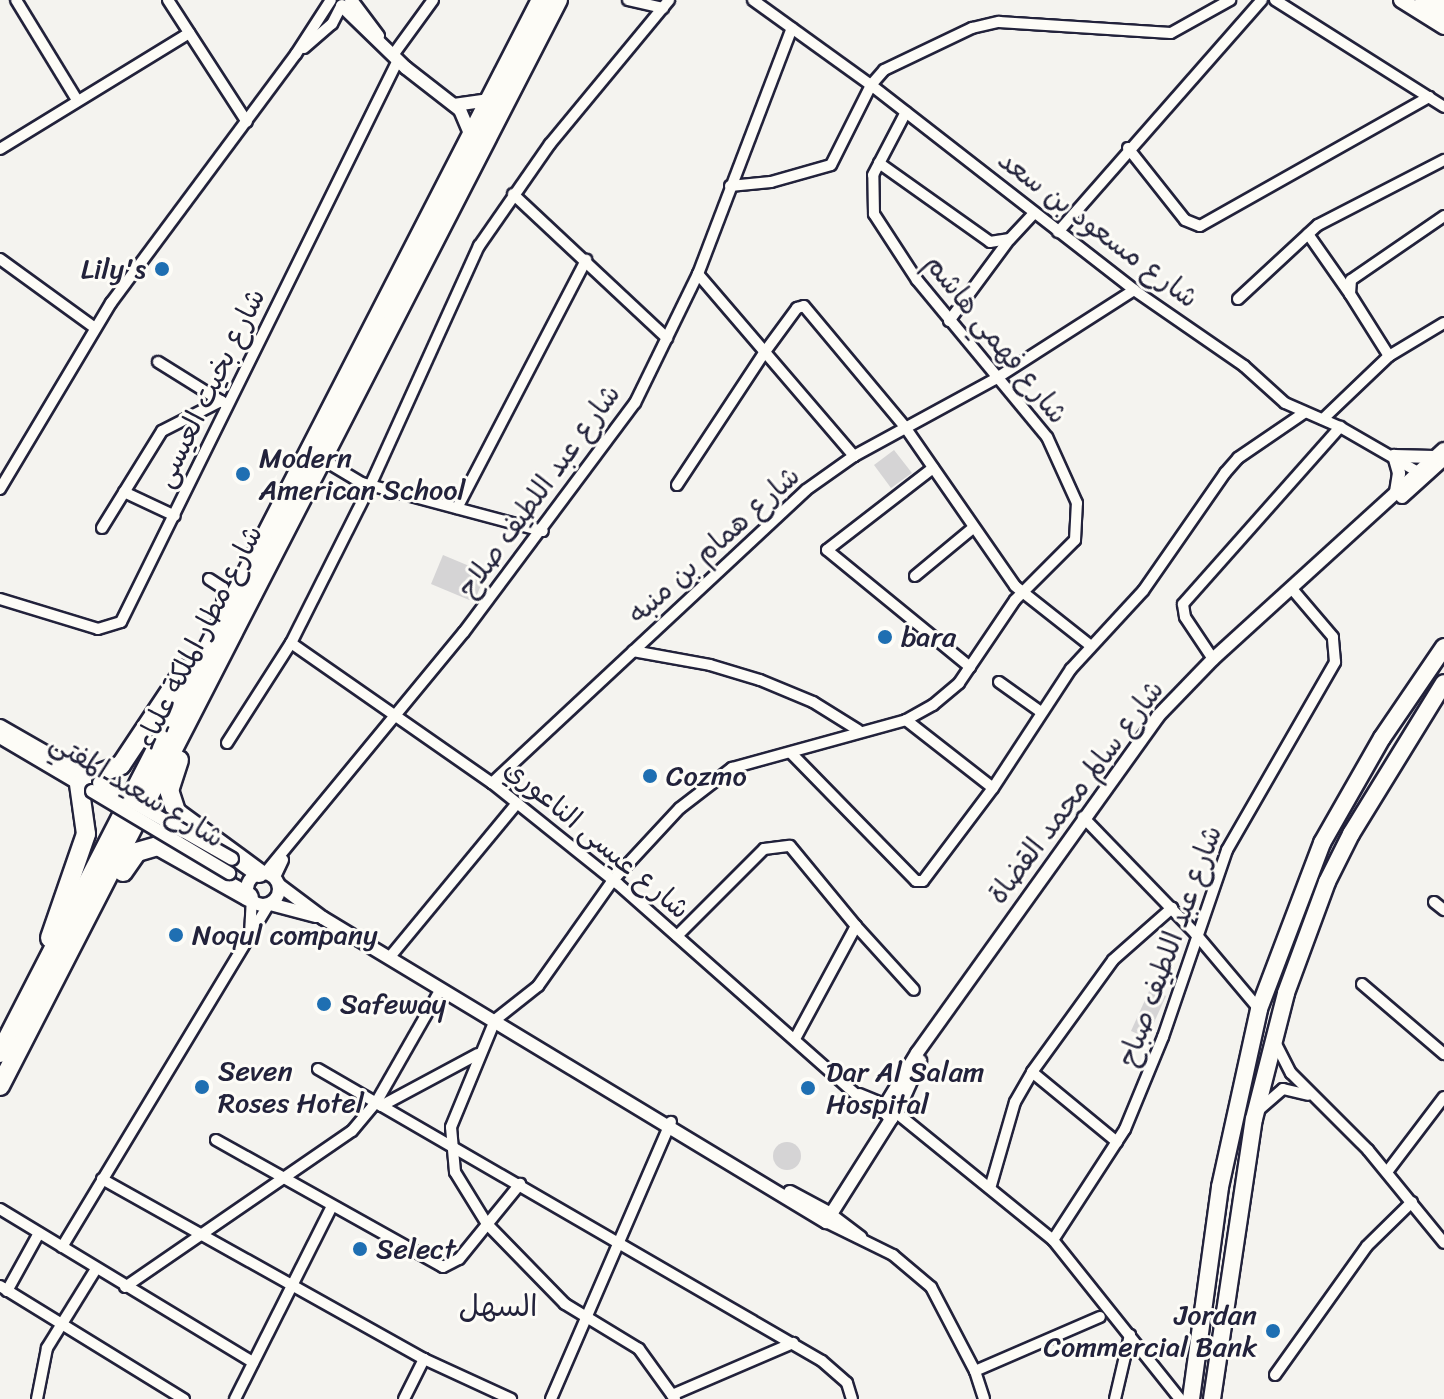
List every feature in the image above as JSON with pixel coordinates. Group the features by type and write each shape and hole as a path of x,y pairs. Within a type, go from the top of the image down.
{"highway":[{"name":"شارع مطار الملكة علياء","path":"214,650 219,624 249,563 541,0"},
{"name":"شارع مطار الملكة علياء","path":"0,1086 50,974 214,650 309,484 329,455 558,0"},
{"path":"1423,0 1444,14"},
{"path":"1191,1399 1220,1187 1259,1009 1322,843 1382,738 1444,647"},
{"path":"50,974 86,834 90,784 121,765 181,674 214,650"},
{"path":"214,650 214,685 172,777 170,796 182,818 241,854 260,883"},
{"path":"1212,1399 1254,1119 1274,1040 1327,882 1397,752 1444,683"},
{"path":"50,974 141,849 166,849 260,883"},
{"name":"شارع مطار الملكة علياء","path":"0,1053 50,974"}],"main road":[{"path":"1401,0 1444,27"},
{"path":"1439,0 1444,3"}],"street":[{"path":"16,0 77,100"},
{"path":"168,0 247,122"},
{"name":"شارع بخيت العيسى","path":"0,599 111,629 125,616 175,516 224,403 396,58 433,0"},
{"path":"628,0 666,4"},
{"name":"شارع مسعود بن سعد","path":"753,0 871,85 1134,290 1304,413 1340,427 1422,474"},
{"path":"730,186 771,182 831,165 871,85 890,66 984,24 1171,33 1230,0"},
{"path":"1058,232 1128,148 1262,0"},
{"path":"1275,0 1444,107"},
{"path":"0,489 95,328 296,54 332,24 341,2 396,58 454,105 471,136"},
{"path":"227,743 291,643 370,486 469,265 513,194 666,4"},
{"name":"شارع عبد اللطيف صلاح","path":"260,883 399,714 543,531 635,403 698,274 792,28"},
{"path":"0,149 189,33"},
{"path":"1128,148 1185,220 1200,226 1429,97"},
{"path":"454,105 488,100"},
{"name":"شارع فهمي هاشم","path":"495,1020 538,986 613,880 680,808 723,773 858,730 906,720 947,694 1022,593 1075,540 1077,503 1047,437 949,321 894,250 874,214 871,186 879,163 906,112"},
{"path":"1238,299 1308,234 1444,160"},
{"path":"879,163 978,237 997,243 1010,239"},
{"path":"513,194 667,338"},
{"path":"949,321 1010,239 1034,213"},
{"path":"1350,294 1351,280 1359,269 1444,216"},
{"path":"1308,234 1389,356"},
{"path":"0,259 95,328"},
{"path":"457,508 586,260"},
{"path":"698,274 854,456"},
{"name":"شارع همام بن منبه","path":"492,783 773,517 854,456 995,379 1134,290"},
{"path":"677,485 764,353 797,308 804,306 905,427 973,528 1022,593 1091,646"},
{"path":"1323,419 1389,356 1444,323"},
{"path":"158,362 224,403"},
{"path":"102,528 164,430 224,403"},
{"path":"791,753 920,882 993,788 1041,712 1091,646 1143,591 1238,458 1304,413"},
{"path":"1213,659 1185,617 1183,604 1340,427"},
{"path":"329,455 341,474 370,486 543,531"},
{"path":"1396,492 1399,473 1394,456 1441,455"},
{"name":"شارع سالم محمد القضاة","path":"825,1216 889,1111 933,1028 1158,716 1213,659 1441,455"},
{"path":"933,468 827,550 970,667"},
{"path":"309,484 341,474"},
{"name":"شارع سالم محمد القضاة","path":"1385,506 1396,492 1422,474"},
{"path":"124,492 175,516"},
{"path":"915,576 973,528"},
{"path":"219,624 223,588 249,563"},
{"path":"209,579 223,588"},
{"name":"شارع عبد اللطيف صباح","path":"1053,1240 1117,1142 1163,1037 1195,933 1233,838 1335,662 1333,637 1292,589"},
{"name":"شارع عيسى الناعوري","path":"291,643 399,714 492,783 613,880 858,1094 889,1111 991,1185 1053,1240 1180,1399"},
{"path":"633,651 760,680 813,702 858,730"},
{"path":"999,682 1041,712"},
{"path":"906,720 993,788"},
{"name":"شارع سعيد المفتي","path":"0,726 229,873 260,883"},
{"name":"شارع سعيد المفتي","path":"0,737 232,859 260,883"},
{"path":"389,958 517,803"},
{"path":"1083,817 1195,933 1259,1009"},
{"path":"677,936 764,849 782,844 796,852 856,926 914,990"},
{"path":"260,883 269,904"},
{"path":"260,883 269,904"},
{"path":"260,883 911,1267 931,1287 975,1371 984,1399"},
{"path":"250,935 260,883"},
{"path":"1434,902 1444,910"},
{"path":"269,904 323,918"},
{"path":"62,1247 269,904"},
{"path":"991,1185 1019,1092 1032,1072 1113,960 1172,908"},
{"path":"795,1039 856,926"},
{"path":"1362,984 1444,1054"},
{"path":"381,1102 441,989"},
{"path":"495,1020 478,1054 449,1142 462,1187 487,1224 542,1284 586,1317 639,1349 674,1397 793,1343"},
{"path":"1274,1040 1285,1065 1387,1172 1444,1243"},
{"path":"125,1287 198,1235 328,1152 381,1102 478,1054"},
{"path":"318,1069 617,1238 793,1343 837,1372 852,1399"},
{"path":"1032,1072 1117,1142"},
{"path":"1254,1119 1279,1091 1294,1089 1313,1097"},
{"path":"1387,1172 1444,1097"},
{"path":"551,1399 617,1238 669,1125"},
{"path":"216,1140 443,1267 459,1259 520,1184"},
{"path":"102,1179 424,1359 511,1399"},
{"path":"1275,1375 1367,1246 1412,1202"},
{"path":"235,1399 295,1287 332,1206"},
{"path":"0,1209 253,1362"},
{"path":"39,1233 4,1288 184,1399"},
{"path":"37,1399 41,1364 96,1269"},
{"path":"975,1371 1100,1317"},
{"path":"1115,1399 1130,1335"},
{"path":"404,1399 424,1359"}],"shaded area":[{"path":"894,450 912,473 891,488 874,465"},
{"path":"443,555 486,573 474,602 431,584"},
{"path":"1150,989 1166,996 1147,1038 1131,1031"},
{"path":"787,1142 797,1146 801,1156 797,1166 787,1170 777,1166 773,1156 777,1146"}],"place":[{"name":"Lily's","path":"162,269"},
{"name":"Modern American School","path":"243,474"},
{"name":"bara","path":"885,637"},
{"name":"Cozmo","path":"650,776"},
{"name":"Noqul company","path":"176,935"},
{"name":"Safeway","path":"324,1004"},
{"name":"Seven Roses Hotel","path":"202,1087"},
{"name":"Dar Al Salam Hospital","path":"808,1088"},
{"name":"Select","path":"360,1249"},
{"name":"Jordan Commercial Bank","path":"1273,1331"}],"district":[{"name":"السهل","path":"498,1306"}]}
